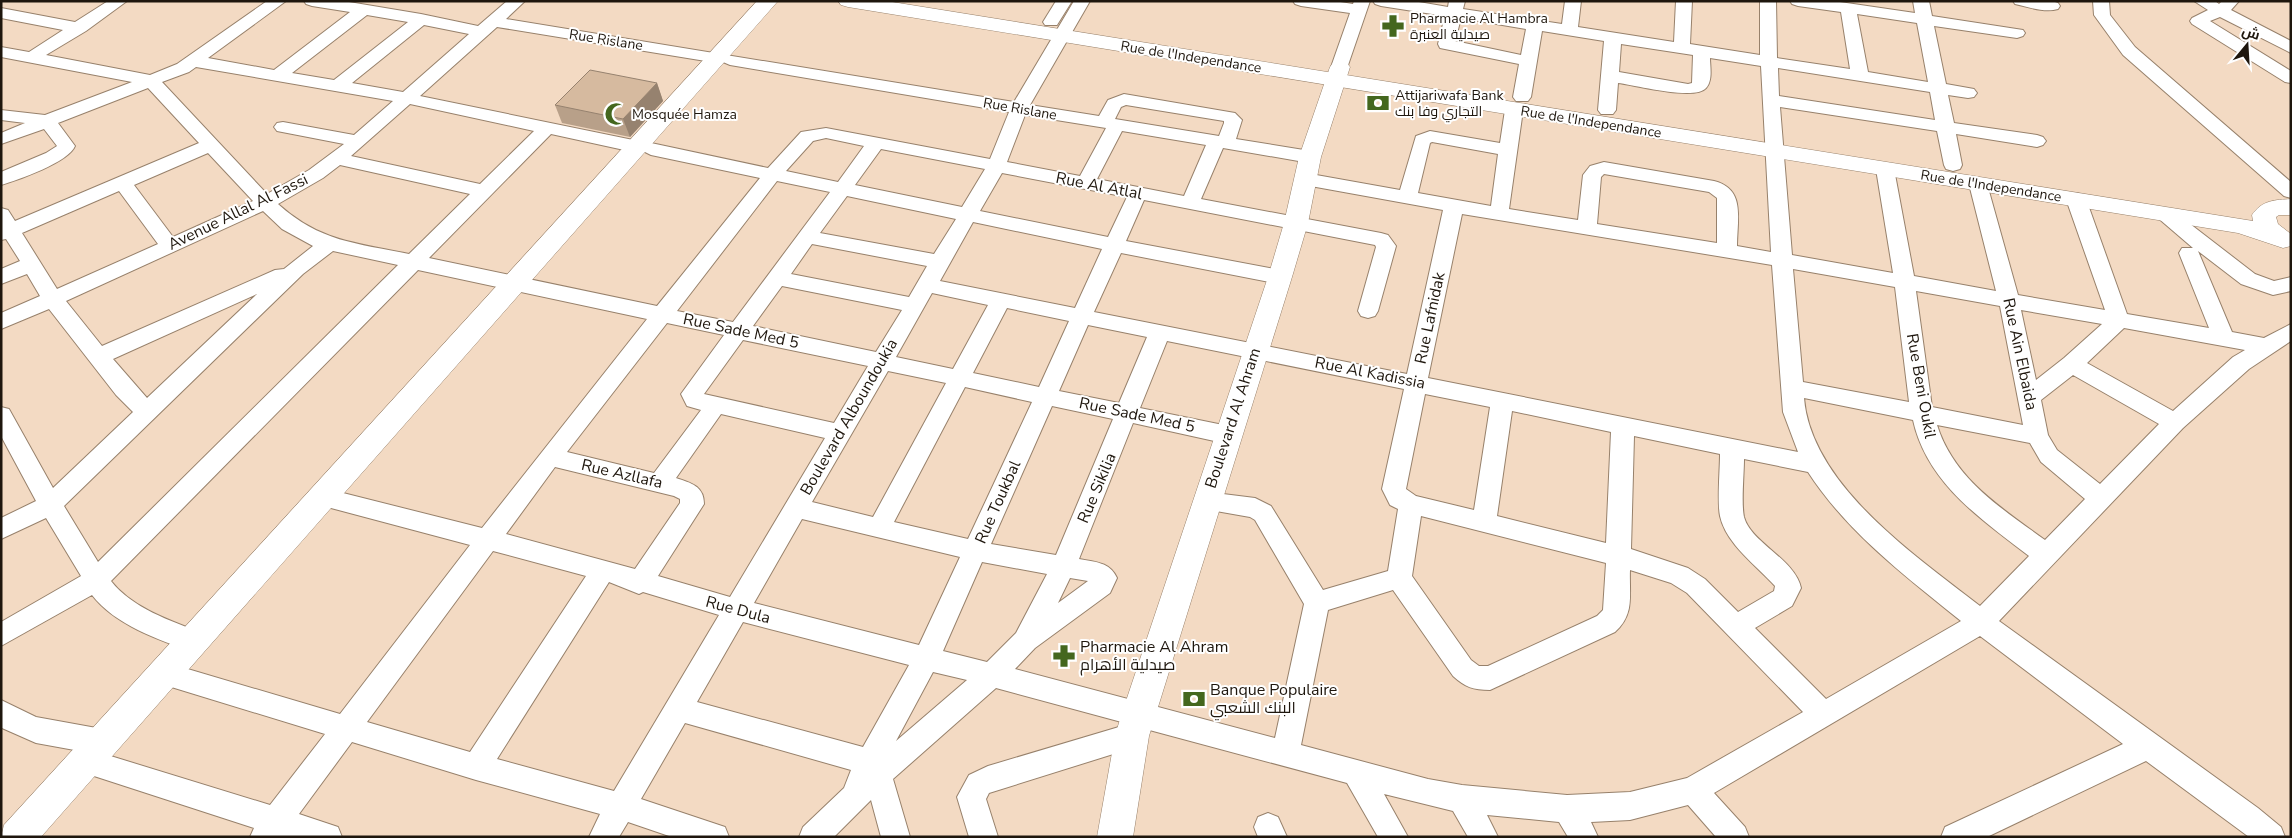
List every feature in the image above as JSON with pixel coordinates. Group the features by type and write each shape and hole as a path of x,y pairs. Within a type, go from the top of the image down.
{"street":[{"path":"31,58 119,1"},
{"path":"1,139 183,68 278,1"},
{"name":"Rue Rislane","path":"312,1 421,19 724,59 1221,143 1407,198 1727,250 2267,346"},
{"name":"Avenue Allal Al Fassi","path":"1,322 292,189 337,159 517,1"},
{"path":"724,59 768,1"},
{"path":"172,677 194,641 523,284 724,59 782,1"},
{"name":"Rue de l'Independance","path":"848,1 1060,27"},
{"name":"Rue de l'Independance","path":"924,1 1060,27 1337,74 1773,144 1954,165 2234,211 2253,212 2282,204"},
{"path":"1060,27 1064,1"},
{"path":"1060,27 1082,1"},
{"path":"1301,1 1360,5"},
{"path":"1381,1 1456,7 1535,25 1968,94"},
{"path":"1568,30 1573,1"},
{"path":"1682,47 1684,1"},
{"path":"1768,1 1770,100 1794,412 1814,464 1834,493 1861,523 1980,623 2267,836"},
{"path":"1798,1 2017,33"},
{"path":"1921,1 1954,165"},
{"path":"2021,1 2052,6 2050,1"},
{"path":"2101,1 2102,15 2129,51 2271,177 2282,204 2264,215 2264,221 2283,239"},
{"path":"2202,1 2227,6 2291,48"},
{"name":"Boulevard Al Ahram","path":"1115,837 1135,726 1280,277 1296,223 1308,168 1360,5"},
{"path":"2227,6 2198,21 2291,78"},
{"path":"1456,7 1446,42 1450,46 1528,61"},
{"path":"1848,8 1860,76"},
{"path":"278,76 363,10"},
{"path":"1,13 80,28"},
{"path":"338,86 421,19"},
{"path":"1499,214 1508,150 1535,25"},
{"name":"Boulevard Alboundoukia","path":"603,837 997,165 1019,108 1060,27"},
{"path":"1607,110 1612,37"},
{"path":"1609,76 1696,88 1702,80 1701,50"},
{"path":"1,52 151,80"},
{"path":"194,61 406,98 1114,245 1280,277"},
{"name":"Rue Sade Med 5","path":"151,80 264,203 289,225 329,244 1228,434"},
{"path":"1085,184 1110,125 1114,104 1124,99 1233,120 1190,203"},
{"path":"1770,100 2037,140"},
{"name":"Rue de l'Independance","path":"1518,103 1607,110 1885,169 2248,227 2283,239"},
{"path":"1163,133 1176,108"},
{"path":"1,114 47,121 64,142 65,149 53,157 1,179"},
{"path":"283,127 358,141"},
{"path":"1,634 96,580 547,128"},
{"name":"Rue Al Atlal","path":"773,174 802,140 812,134 826,133 1382,240 1385,244 1368,311"},
{"path":"1407,198 1422,140 1425,137 1508,150"},
{"path":"840,432 695,400 692,394 693,390 778,278 876,143"},
{"path":"147,412 98,357 52,298 5,226 123,183 211,145"},
{"path":"337,159 485,191"},
{"path":"1587,227 1592,175 1604,168 1714,187 1722,191 1727,197 1727,250"},
{"name":"Rue Beni Oukil","path":"1885,169 1904,281 1922,413 1932,446 1952,476 1971,497 2046,555"},
{"path":"271,828 550,457 773,174"},
{"path":"123,183 170,246"},
{"name":"Rue Ain Elbaida","path":"1978,184 2009,300 2037,436 2049,456 2058,465 2101,499"},
{"name":"Rue Toukbal","path":"874,768 926,659 1138,193"},
{"path":"2029,397 2072,364 2119,320 2076,200"},
{"name":"Rue Lafnidak","path":"1399,578 1402,497 1416,382 1454,206"},
{"path":"2165,214 2248,279 2273,288 2291,284"},
{"path":"808,237 940,262"},
{"path":"1,529 50,505 296,269 329,244"},
{"path":"2188,253 2224,339"},
{"path":"1,278 31,264"},
{"path":"98,357 296,269"},
{"path":"778,278 915,305"},
{"path":"18,837 103,754 172,677 339,501 523,284"},
{"name":"Rue Al Kadissia","path":"926,285 1416,382 1814,464"},
{"path":"879,528 1001,300"},
{"name":"Rue Sikilia","path":"1026,640 1063,568 1128,414 1160,331"},
{"name":"Rue Dula","path":"339,501 489,539 737,610 992,675 1135,726 1285,754 1357,774 1462,799 1567,809 1630,806 1693,790 1980,623 2175,422 2231,374 2241,363 2267,346 2290,346"},
{"path":"2231,374 2248,369 2290,346"},
{"path":"2072,364 2175,422"},
{"path":"1792,388 2037,436"},
{"path":"1484,522 1502,400"},
{"path":"660,483 716,405"},
{"path":"1,415 9,447 61,519 96,580 108,596 133,614 163,629 194,641"},
{"path":"1317,603 1399,578 1462,668 1474,678 1482,679 1490,678 1612,620 1616,615 1617,609 1624,424"},
{"path":"1732,446 1732,516 1734,522 1744,536 1785,579 1789,587 1788,592 1782,599 1736,625"},
{"name":"Rue Azllafa","path":"550,457 660,483 688,492 692,496 692,504 686,514 639,583"},
{"path":"1402,497 1484,522 1619,556 1688,579 1823,714"},
{"path":"1207,501 1247,507 1263,513 1317,603 1285,754"},
{"path":"796,508 975,551 1100,573 1105,578 1104,582 1026,640 992,675 874,768 846,805 813,837"},
{"path":"476,767 602,570"},
{"path":"172,677 476,767 621,806 716,837"},
{"path":"679,709 874,768"},
{"path":"1,712 8,718 33,730 103,754 271,828 328,837"},
{"path":"984,837 971,797 979,784 1135,726"},
{"path":"1955,837 2148,746"},
{"path":"42,837 103,754"},
{"path":"874,768 896,837"},
{"path":"1357,774 1394,837"},
{"path":"1693,790 1735,837"},
{"path":"1462,799 1484,837"},
{"path":"1567,809 1584,837"}],"building":[{"path":"590,70 657,83 623,119 555,105"}],"place":[{"name":"Pharmacie Al Hambra صيدلية العنبرة","path":"1393,26"},
{"name":"Attijariwafa Bank التجاري وفا بنك","path":"1378,103"},
{"name":"Mosquée Hamza","path":"616,114"},
{"name":"Pharmacie Al Ahram صيدلية الأهرام","path":"1064,656"},
{"name":"Banque Populaire البنك الشعبي","path":"1194,699"}]}
